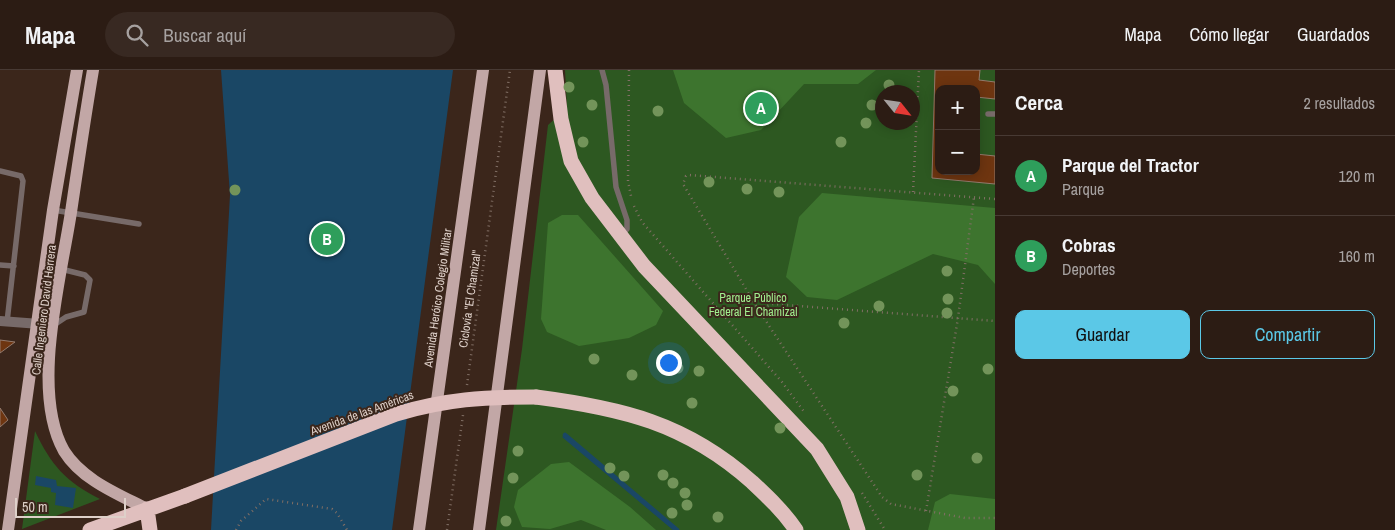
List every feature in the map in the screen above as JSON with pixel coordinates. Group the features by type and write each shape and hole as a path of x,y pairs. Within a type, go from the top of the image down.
{"highway":[{"path":"555,70 561,119 571,161 592,198 644,266 817,449 847,497 858,530"},
{"name":"Avenida de las Américas","path":"90,530 185,496 396,414 428,404 474,398 536,397 611,408 642,417 680,432 713,452 744,475 771,500 796,530"},
{"path":"147,509 150,530"}],"main road":[{"name":"Calle Ingeniero David Herrera","path":"8,530 53,210 77,70"},
{"name":"Calle Ingeniero David Herrera","path":"93,70 53,325 49,370 50,414 64,450 73,463 106,488 147,509"},
{"name":"Avenida Heróico Colegio Militar","path":"419,530 483,70"},
{"path":"479,530 540,70"},
{"path":"31,369 49,370"}],"street":[{"path":"4,321 53,325"}],"lane":[{"path":"602,70 606,86 616,187 627,220 626,229 620,236"},
{"path":"988,114 995,114"},
{"path":"0,171 17,174 21,176 23,181 14,266 4,321"},
{"path":"53,210 140,224"},
{"path":"0,265 14,266"},
{"path":"53,325 66,317 84,312 90,280 85,274 62,269"}],"path":[{"name":"Ciclovía \"El Chamizal\"","path":"466,392 510,70"},
{"path":"629,70 628,181 631,199 642,222 782,382 806,413"},
{"path":"913,192 918,70"},
{"path":"995,199 686,176 683,184 758,309 882,498 891,504 965,518 995,518"},
{"path":"926,511 958,318 974,197"},
{"path":"758,309 773,304 995,321"},
{"path":"447,530 463,412"},
{"path":"857,484 885,530"},
{"path":"236,530 241,521 266,499 332,509 337,513 347,530"}],"green space":[{"name":"Parque Público Federal El Chamizal","path":"565,70 995,70 995,530 496,530 522,349 548,125 567,108"},
{"path":"673,70 876,70 858,84 804,84 761,130 726,138 684,103"},
{"path":"822,193 995,208 995,284 978,265 933,254 837,300 807,297 786,277 799,217"},
{"path":"562,215 578,215 663,311 656,325 629,338 579,346 547,332 541,319 548,223"},
{"path":"35,431 47,454 61,471 78,486 100,499 22,529"},
{"path":"569,462 630,507 656,530 606,530 581,520 550,529 522,527 514,507 518,490 551,464"},
{"path":"950,494 995,499 995,530 928,530 935,502"}],"water":[{"path":"221,70 453,70 392,530 211,530 230,195"},
{"path":"565,435 677,530 673,530 562,437"},
{"path":"36,476 56,480 57,486 76,488 73,508 55,505 56,493 51,492 51,488 35,485"}],"building":[{"path":"935,70 980,70 979,80 995,82 995,99 980,97 980,85 935,85 935,175 980,175 980,154 995,156 995,184 932,178"},
{"path":"0,340 15,342 0,353"},
{"path":"0,408 8,420 0,427"}],"waterway":[{"path":"565,435 677,530"}],"place":[{"name":"Parque del Tractor","path":"761,108"},
{"name":"Cobras","path":"327,239"}]}
